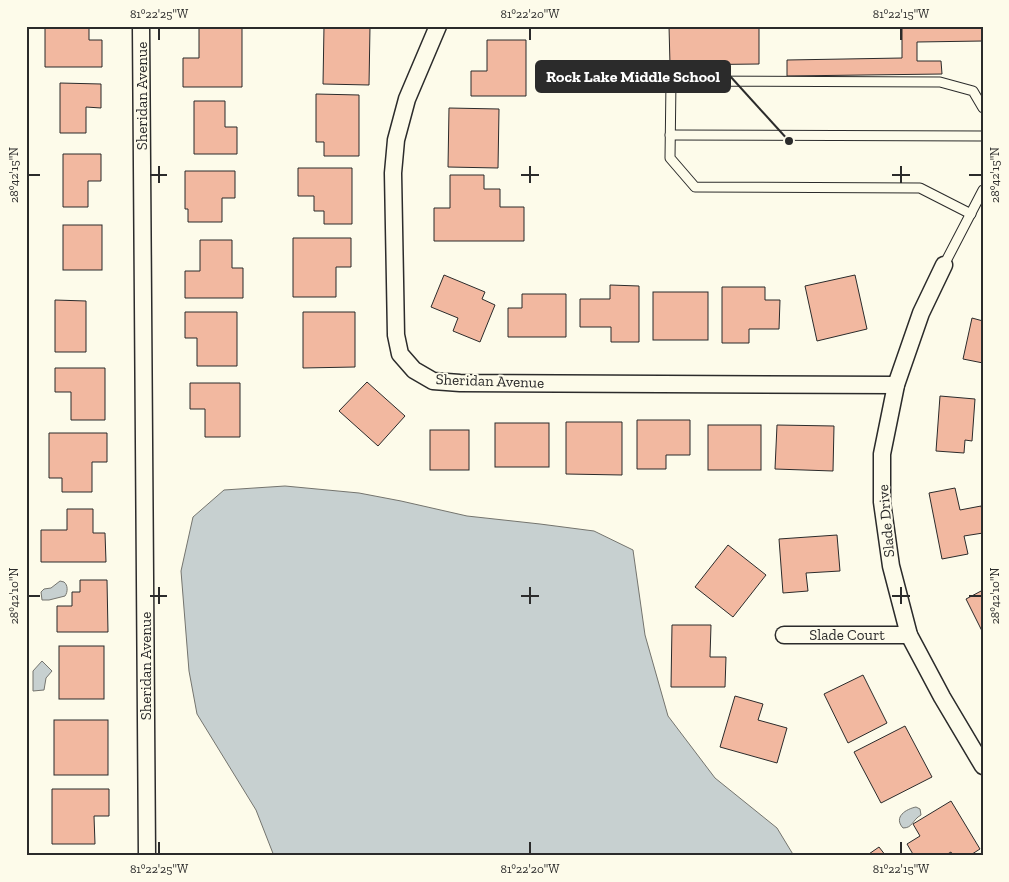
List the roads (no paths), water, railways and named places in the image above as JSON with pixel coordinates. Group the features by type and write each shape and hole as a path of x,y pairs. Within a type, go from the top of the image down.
{"street":[{"name":"Sheridan Avenue","path":"141,26 147,856"},
{"name":"Sheridan Avenue","path":"438,26 407,99 396,140 393,173 396,336 400,354 414,370 432,381 460,383 896,385"},
{"name":"Slade Drive","path":"944,264 921,313 896,385 882,454 882,502 891,566 909,635 942,697 983,766"},
{"name":"Slade Court","path":"784,635 909,635"}],"lane":[{"path":"971,214 920,188 695,187 670,158 671,81 940,82 973,90 983,108"},
{"path":"670,135 983,136"},
{"path":"944,264 983,190"}],"place":[{"name":"Rock Lake Middle School","path":"789,141"}]}
